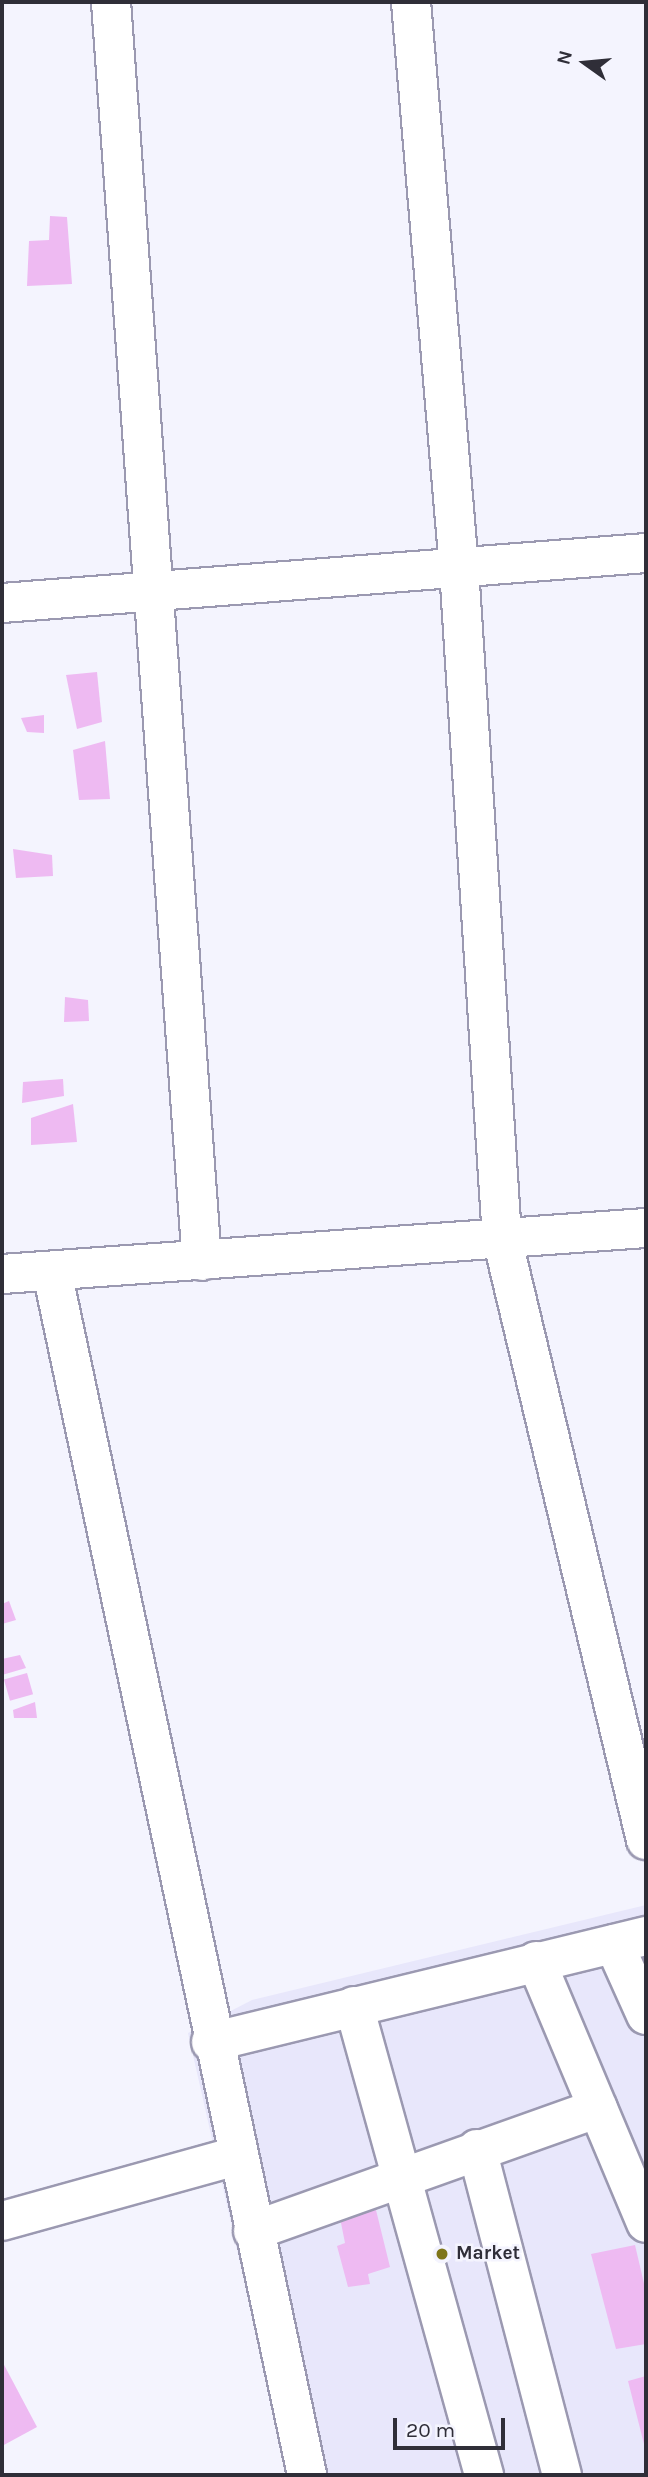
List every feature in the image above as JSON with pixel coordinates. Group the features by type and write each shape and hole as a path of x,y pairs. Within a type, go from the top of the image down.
{"street":[{"path":"111,2 202,1261"},
{"path":"411,2 459,568 502,1238 646,1840"},
{"path":"2,603 646,553"},
{"path":"2,1274 646,1228"},
{"path":"52,1272 211,2042 307,2475"},
{"path":"211,2042 630,1940 646,2015"},
{"path":"536,1961 646,2222"},
{"path":"354,2006 484,2475"},
{"path":"253,2231 401,2176 598,2108"},
{"path":"477,2149 562,2475"},
{"path":"2,2221 237,2156"}],"shaded area":[{"name":"Market","path":"646,1905 646,2475 288,2475 188,2033 252,2000"}],"building":[{"path":"50,216 67,217 72,284 27,286 29,241 49,240"},
{"path":"97,672 102,722 77,729 66,675"},
{"path":"44,715 44,733 27,732 21,718"},
{"path":"105,741 110,799 79,800 73,750"},
{"path":"13,849 52,855 53,876 16,878"},
{"path":"65,997 88,1000 89,1021 64,1022"},
{"path":"63,1079 64,1096 22,1103 23,1082"},
{"path":"73,1104 77,1142 31,1145 31,1118"},
{"path":"9,1601 16,1620 2,1624 2,1604"},
{"path":"20,1655 26,1668 2,1675 2,1659"},
{"path":"27,1673 33,1694 10,1701 4,1680"},
{"path":"35,1702 37,1718 14,1718 13,1710"},
{"path":"376,2210 390,2267 368,2274 370,2284 348,2287 337,2246 345,2243 340,2218"},
{"path":"635,2245 646,2292 646,2344 616,2349 591,2254"},
{"path":"2,2361 37,2427 2,2446"},
{"path":"646,2376 646,2448 645,2448 628,2381"}],"place":[{"name":"Market","path":"442,2254"}]}
